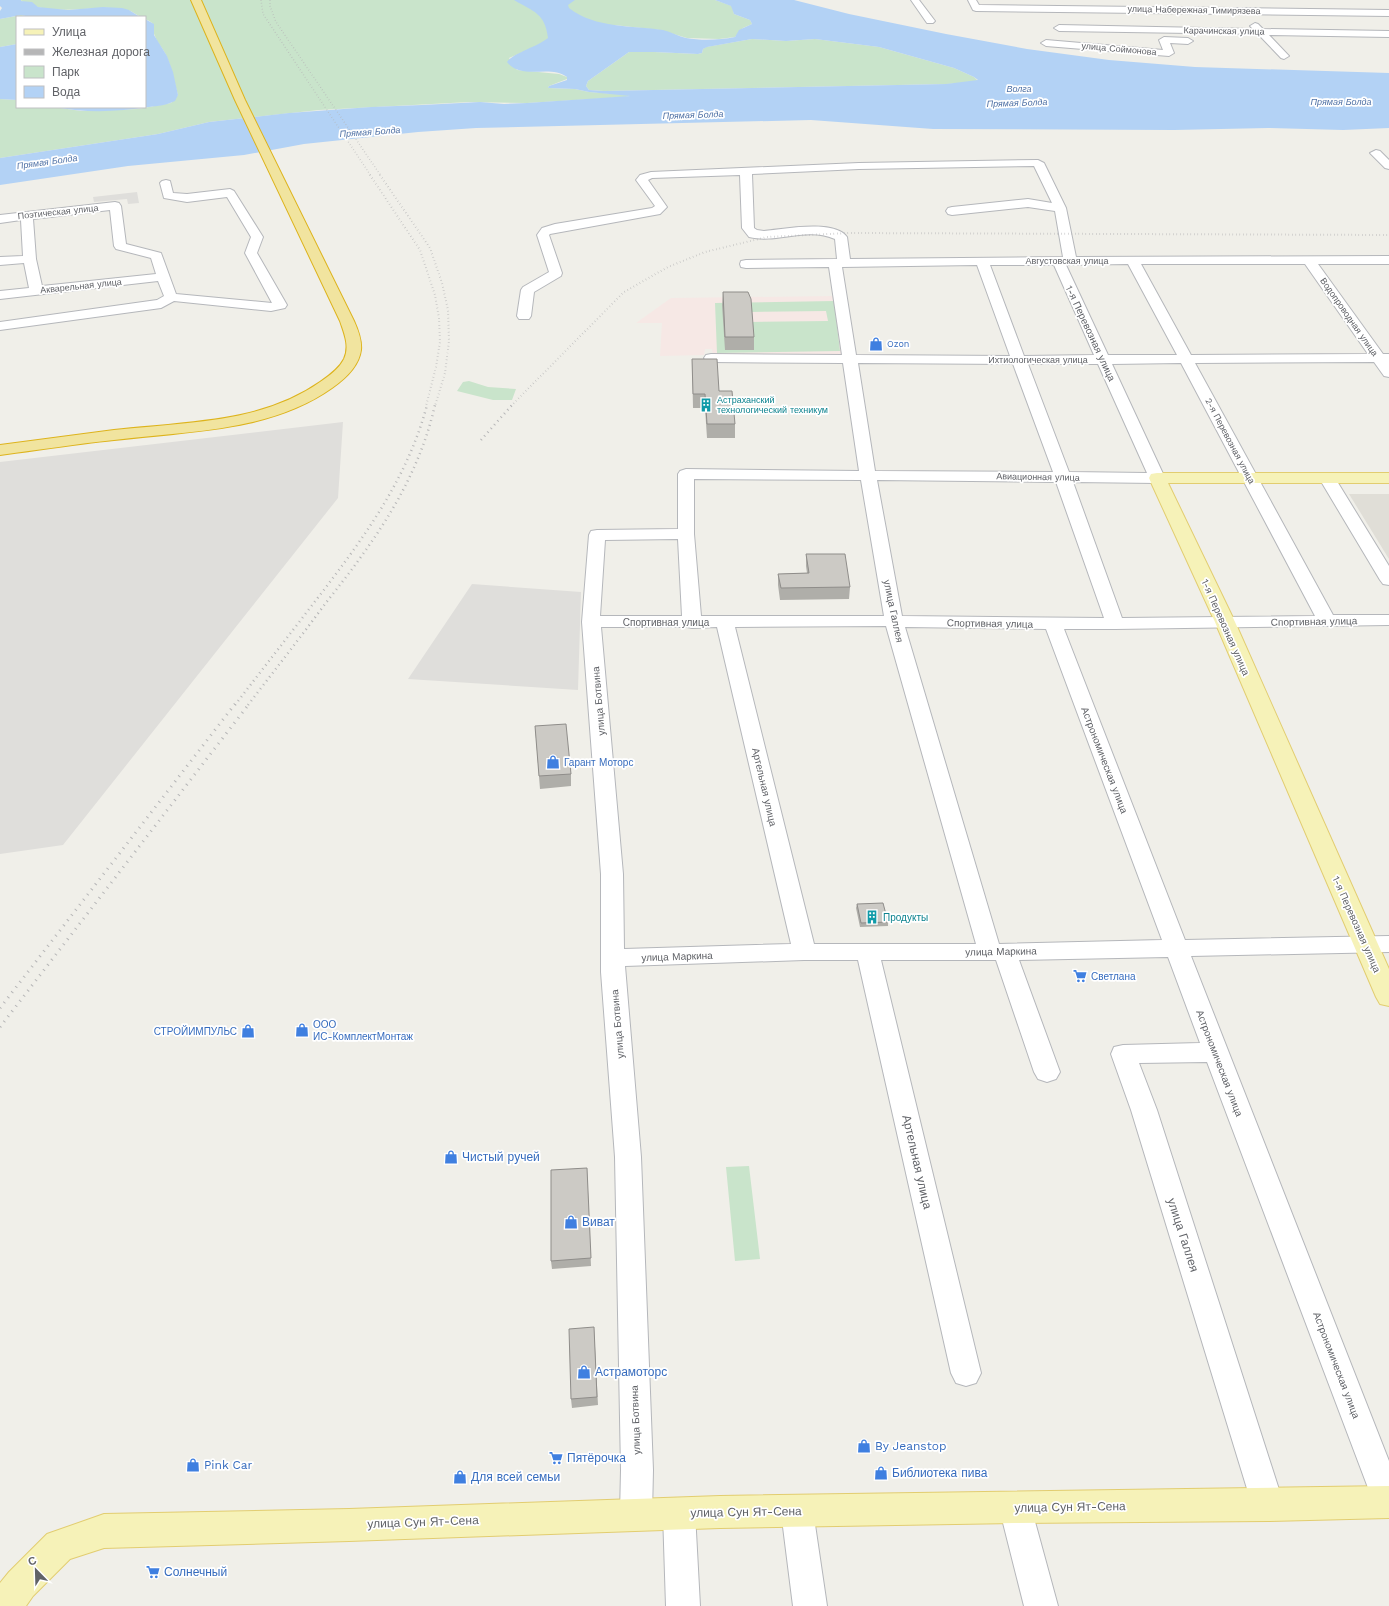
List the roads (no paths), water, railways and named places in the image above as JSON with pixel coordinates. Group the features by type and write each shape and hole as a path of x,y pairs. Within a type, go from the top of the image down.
{"highway":[{"path":"196,0 234,100 241,129"},
{"path":"0,450 223,423 263,414 298,403 324,388 342,372 353,354 353,338 347,321 282,190 234,100 220,79"},
{"path":"0,443 108,428 220,416 266,406 291,397 312,385 328,371 339,354 340,339 334,322 287,230"}],"main road":[{"name":"Авиационная улица","path":"1157,478 1389,478"},
{"name":"1-я Перевозная улица","path":"1157,478 1225,622 1389,997"},
{"name":"улица Сун Ят-Сена","path":"4,1606 21,1584 59,1546 104,1531 349,1525 679,1513 1389,1502"}],"street":[{"path":"915,0 930,21"},
{"path":"1236,0 1260,32 1284,56"},
{"name":"улица Набережная Тимирязева","path":"974,4 1134,4 1244,11 1389,13"},
{"name":"Карачинская улица","path":"1059,28 1389,34"},
{"name":"улица Соймонова","path":"1046,43 1169,53 1164,40 1201,41"},
{"path":"1239,41 1269,41"},
{"path":"1376,153 1389,166"},
{"name":"1-я Перевозная улица","path":"746,170 859,166 1038,163 1060,208 1064,260 1104,360 1157,478"},
{"path":"524,316 528,290 556,273 542,235 546,231 555,228 656,211 661,207 642,180 644,177 651,175 746,170"},
{"name":"улица Галлея","path":"746,170 748,228 753,234 762,235 813,229 834,233 841,237 840,263 850,359 868,475 894,621 997,952 1047,1072"},
{"path":"0,326 161,304 171,297 271,307 280,306 251,253 257,238 230,193 187,198 168,196 166,184"},
{"path":"952,211 1028,203 1060,208"},
{"name":"Поэтическая улица","path":"0,219 115,206 120,246 157,256 163,277"},
{"path":"27,216 30,259 36,291"},
{"path":"0,260 30,259"},
{"name":"Августовская улица","path":"746,264 1064,260 1389,260"},
{"name":"Водопроводная улица","path":"1308,260 1383,358 1389,374"},
{"path":"982,261 1064,478 1115,624"},
{"name":"2-я Перевозная улица","path":"1133,261 1327,621"},
{"path":"163,277 171,297"},
{"name":"Акварельная улица","path":"0,295 163,277"},
{"name":"Ихтиологическая улица","path":"711,358 1104,360 1383,358"},
{"name":"Авиационная улица","path":"686,534 686,474 1157,478"},
{"path":"1327,478 1389,580"},
{"path":"686,534 692,623"},
{"name":"улица Ботвина","path":"636,1514 637,1470 628,1156 613,979 612,874 591,622 597,535 686,534"},
{"name":"Спортивная улица","path":"591,622 692,623 894,621 1115,624 1327,621 1388,622"},
{"name":"Артельная улица","path":"725,622 804,952"},
{"name":"Астрономическая улица","path":"1053,623 1389,1502"},
{"name":"улица Маркина","path":"613,958 804,952 997,952 1389,944"},
{"name":"Артельная улица","path":"869,951 870,966 966,1373"},
{"name":"улица Галлея","path":"1216,1052 1123,1054 1144,1110 1268,1505"},
{"path":"1015,1507 1041,1606"},
{"path":"797,1511 810,1606"},
{"path":"679,1513 682,1606"}],"water":[{"path":"0,0 21,0 32,2 38,7 68,10 103,7 122,8 129,10 138,16 21,15 0,19 0,11 2,8 0,6"},
{"name":"Волга","path":"514,0 575,0 568,5 569,8 591,20 614,25 663,30 686,38 698,40 735,37 739,30 752,24 750,20 734,14 731,6 715,0 794,0 849,14 946,34 1027,49 1109,60 1195,67 1389,73 1389,128 1343,130 1268,128 1174,130 933,129 811,120 476,128 418,132 304,144 244,155 128,166 0,185 0,158 158,134 209,122 289,113 371,107 480,102 504,104 630,96 589,92 575,89 548,88 549,86 567,80 567,77 560,73 528,72 513,68 507,62 510,59 548,38 541,18 533,11","holes":["752,39 786,41 815,39 879,47 954,68 978,80 946,84 604,91 589,90 586,86 588,81 629,52 698,54 702,53 703,49 707,47"]},
{"path":"146,20 154,24 154,35 167,56 173,72 178,95 175,101 159,106 146,108"},
{"path":"16,44 16,100 0,99 0,47"},
{"path":"62,108 144,108 113,111"}],"railway":[{"path":"261,0 263,14 371,176"},
{"path":"270,0 270,6 276,22 381,176"},
{"path":"370,175 420,250 435,295 439,318 440,342 436,367 426,406"},
{"path":"380,175 430,248 442,283 448,310 449,341 445,373 435,406"},
{"path":"511,406 624,292 668,267 705,252 767,237 849,233 1389,235"},
{"path":"235,705 331,581 380,510 395,485 407,460 427,405"},
{"path":"248,705 360,558 392,510 417,460 435,405"},
{"path":"481,440 512,405"},
{"path":"0,1008 235,704"},
{"path":"0,1027 249,704"}],"place":[{"name":"Ozon","path":"876,344"},
{"name":"Астраханский технологический техникум","path":"706,405"},
{"name":"Гарант Моторс","path":"553,762"},
{"name":"Продукты","path":"872,917"},
{"name":"Светлана","path":"1080,976"},
{"name":"ООО ИС-КомплектМонтаж","path":"302,1030"},
{"name":"СТРОЙИМПУЛЬС","path":"248,1031"},
{"name":"Чистый ручей","path":"451,1157"},
{"name":"Виват","path":"571,1222"},
{"name":"Астрамоторс","path":"584,1372"},
{"name":"By Jeanstop","path":"864,1446"},
{"name":"Пятёрочка","path":"556,1458"},
{"name":"Pink Car","path":"193,1465"},
{"name":"Библиотека пива","path":"881,1473"},
{"name":"Для всей семьи","path":"460,1477"},
{"name":"Солнечный","path":"153,1572"}],"water label":[{"name":"Прямая Болда","path":"1341,102"},
{"name":"Прямая Болда","path":"1017,103"},
{"name":"Прямая Болда","path":"693,115"},
{"name":"Прямая Болда","path":"370,132"},
{"name":"Прямая Болда","path":"47,162"}]}
